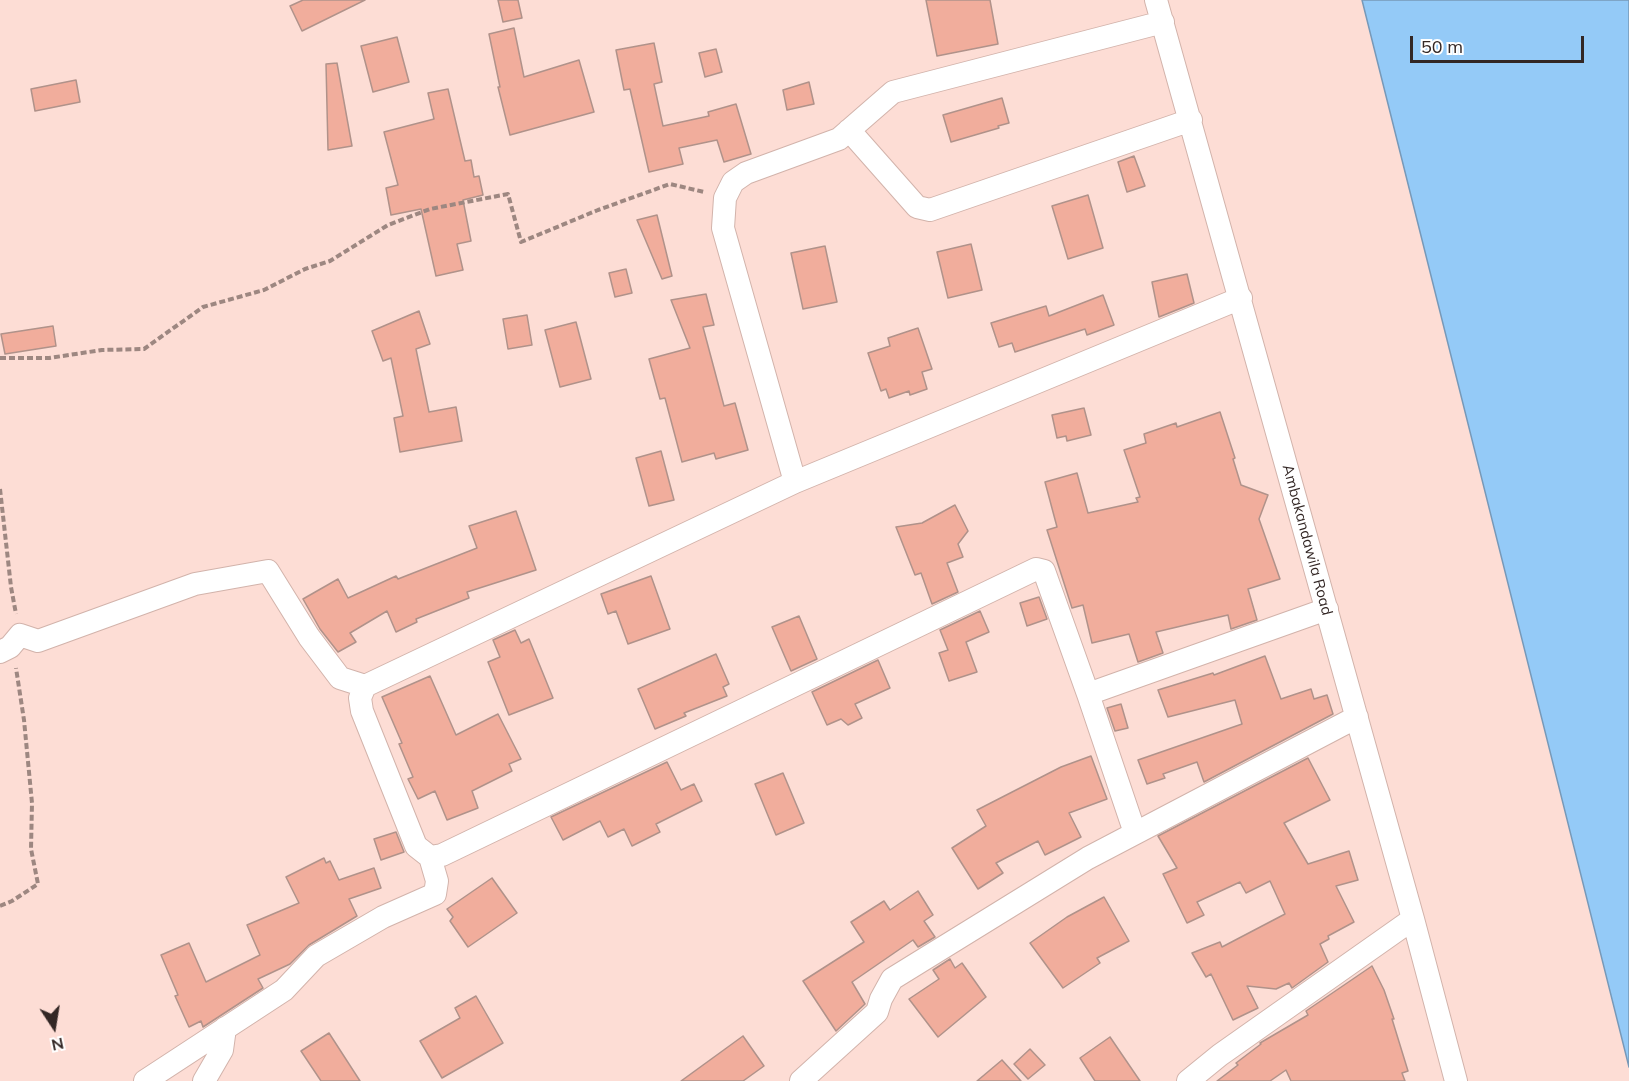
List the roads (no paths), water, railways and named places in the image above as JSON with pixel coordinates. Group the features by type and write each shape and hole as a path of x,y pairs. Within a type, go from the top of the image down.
{"street":[{"name":"Ambakandawila Road","path":"1156,0 1357,717 1456,1081"},
{"path":"795,482 723,228 725,198 733,182 746,173 839,140 893,92 1162,22"},
{"path":"849,130 917,207 930,210 1191,120"},
{"path":"145,1081 284,990 316,956 383,917 435,894 437,881 430,857 416,846 362,711 360,698 365,686 795,482 1240,298"},
{"path":"430,857 442,855 1036,569 1044,572 1136,833"},
{"path":"10,645 38,640 195,584 268,571 309,637 340,678 365,686"},
{"path":"1088,694 1327,609"},
{"path":"801,1081 878,1012 881,999 892,979 1088,858 1357,717"},
{"path":"1188,1081 1220,1055 1413,919"},
{"path":"204,1081 222,1050 225,1029"}],"water":[{"path":"1362,0 1629,0 1629,1067"}]}
